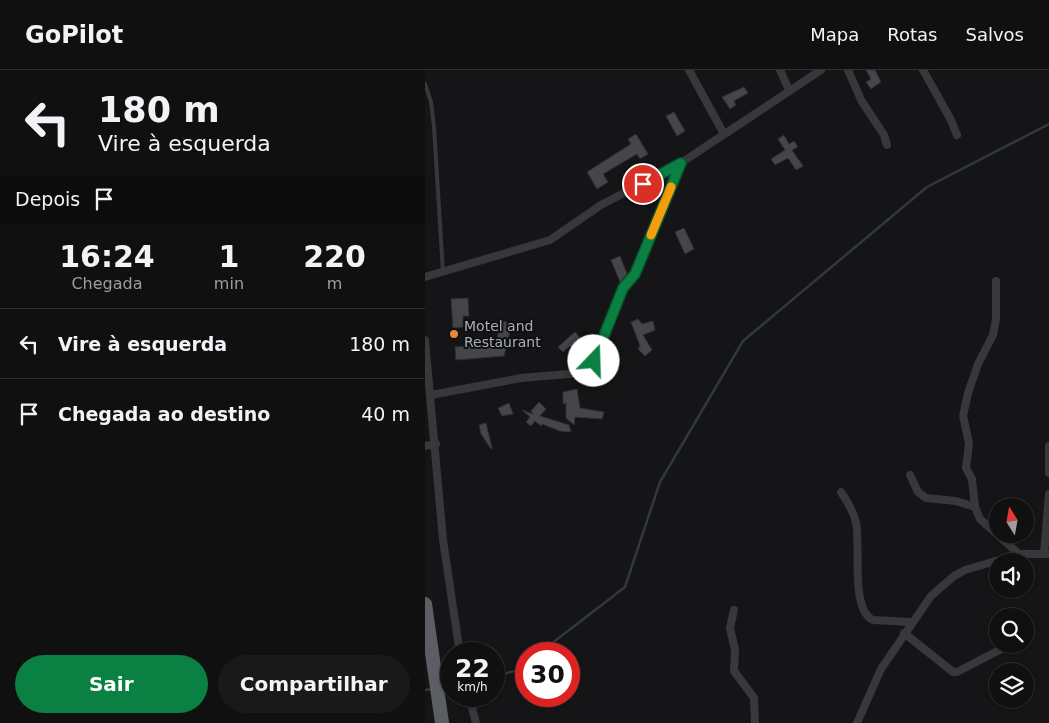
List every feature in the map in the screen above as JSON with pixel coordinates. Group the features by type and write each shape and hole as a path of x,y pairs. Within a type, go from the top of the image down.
{"highway":[{"path":"425,604 442,723"}],"street":[{"path":"689,70 724,134"},
{"path":"780,70 789,90"},
{"path":"425,277 542,244 601,205 681,163 821,70"},
{"path":"849,70 861,100 883,135 887,146"},
{"path":"923,70 951,120 957,135"},
{"path":"431,395 494,382 572,374 588,369 594,361 623,288 635,274 681,163"},
{"path":"997,281 996,319 993,335 978,364 968,393 963,416 969,443 967,468 974,486 975,507 985,525 1018,553"},
{"path":"425,340 443,540 458,642"},
{"path":"425,446 435,444"},
{"path":"1049,446 1049,473"},
{"path":"910,475 918,492 926,498 956,501 975,507"},
{"path":"841,492 856,524 858,583 863,610 873,620 911,622"},
{"path":"1034,554 1047,554 1049,494"},
{"path":"857,723 881,669 911,622 931,596 954,576 965,570 989,563"},
{"path":"734,610 730,628 735,650 734,671 750,690 754,698 755,723"},
{"path":"905,633 953,672 957,672 994,653"},
{"path":"472,707 476,723"}],"lane":[{"path":"425,84 431,102 434,127 443,272"}],"building":[{"path":"866,70 875,70 881,82 871,89 866,82 871,79"},
{"path":"744,87 748,93 734,101 736,105 730,109 722,97"},
{"path":"674,112 685,131 677,136 666,116"},
{"path":"636,134 648,154 640,159 637,154 603,174 608,182 597,189 587,172 631,144 628,139"},
{"path":"784,135 789,144 794,141 798,147 792,150 803,166 796,170 788,158 775,165 771,159 785,150 778,139"},
{"path":"684,228 694,249 685,254 675,232"},
{"path":"620,256 627,274 620,282 611,260"},
{"path":"468,298 469,316 463,316 463,327 453,328 451,299"},
{"path":"638,319 642,324 653,321 655,330 643,335 652,350 645,356 638,349 640,346 631,322"},
{"path":"501,321 512,323 504,356 456,360 455,347 496,343"},
{"path":"575,332 590,349 585,354 582,351 578,355 570,346 563,352 558,347"},
{"path":"577,389 580,408 604,412 602,419 575,417 574,425 566,418 566,403 563,404 563,392"},
{"path":"539,402 546,409 540,416 569,425 571,432 560,431 542,424 541,426 535,421 531,426 526,422 530,417 522,410 533,414 531,411"},
{"path":"509,403 513,414 502,416 498,408"},
{"path":"486,423 491,449 481,434 479,425"}],"waterway":[{"path":"554,642 625,587 660,482 743,341 927,187 1049,124"},
{"path":"505,673 515,671"},
{"path":"425,690 433,689"}],"slow traffic":[{"path":"651,235 671,187"}],"place":[{"name":"Motel and Restaurant","path":"454,334"}],"route":[{"path":"594,361 623,288 635,274 681,163 643,184"}]}
